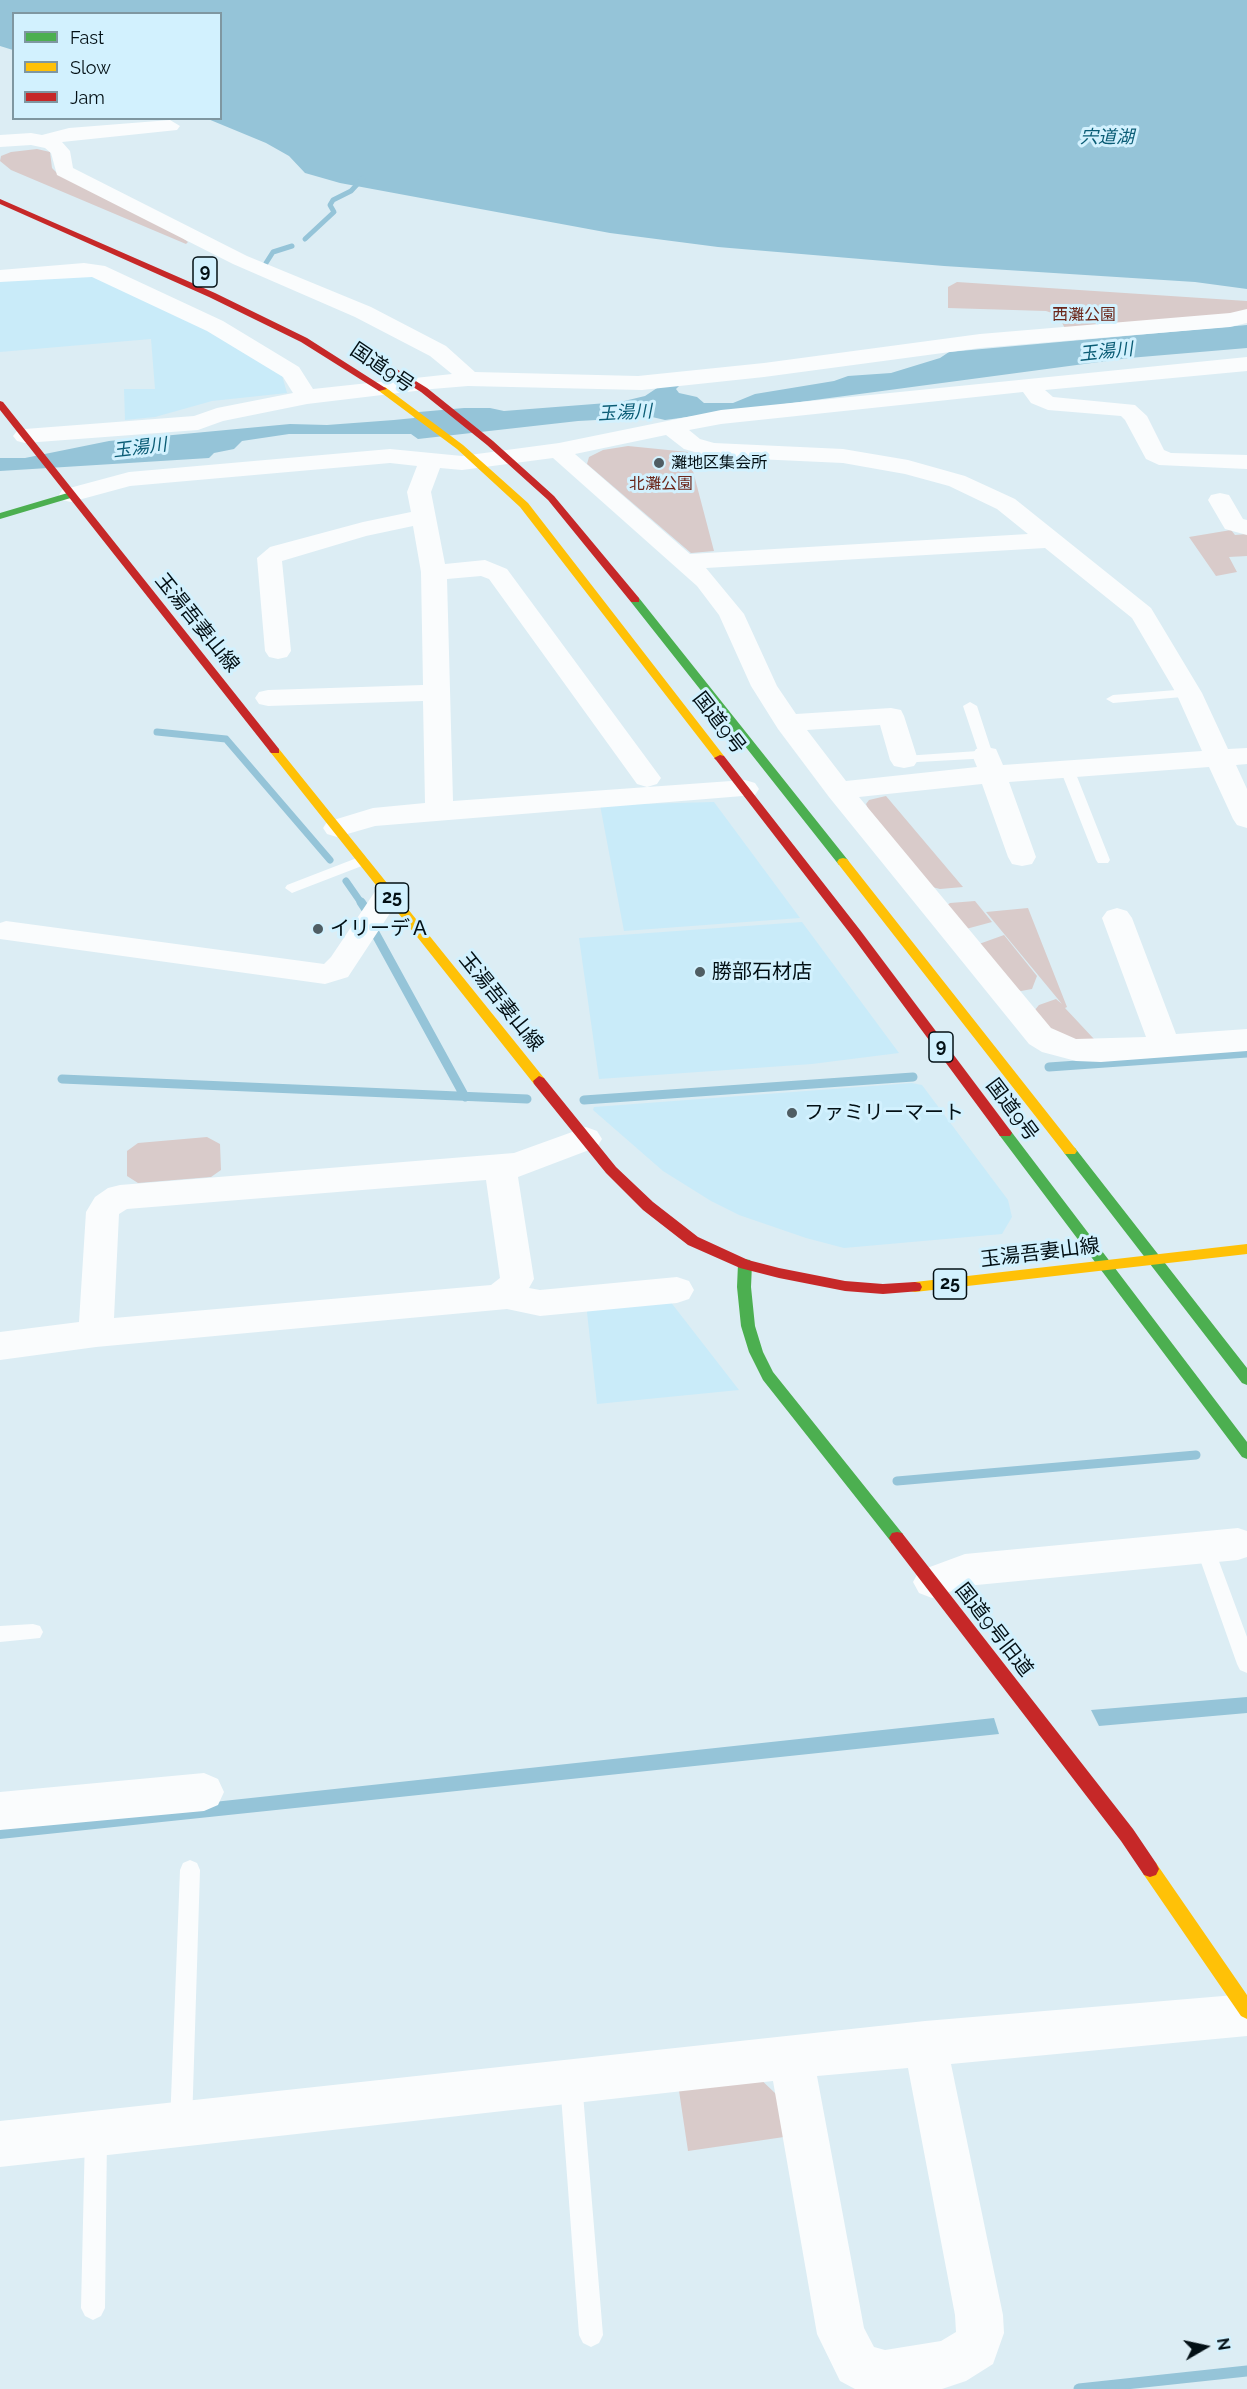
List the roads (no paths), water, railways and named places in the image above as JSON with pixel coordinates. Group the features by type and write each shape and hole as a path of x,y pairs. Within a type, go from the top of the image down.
{"main road":[{"name":"国道9号","path":"0,201 243,310 304,340 367,380 460,447 524,505 856,933 1103,1265 1247,1453"},
{"name":"国道9号","path":"365,353 424,390 490,443 551,498 665,637 1156,1260 1247,1379"},
{"name":"玉湯吾妻山線","path":"0,404 65,489 388,894 611,1170 648,1206 693,1241 745,1264 811,1280 883,1288 919,1287 1247,1249"},
{"path":"0,516 65,489"},
{"name":"国道9号旧道","path":"745,1264 744,1287 748,1326 756,1352 768,1376 932,1582 1127,1835 1247,2010"}],"street":[{"path":"0,141 43,141 80,126 170,126"},
{"path":"43,141 57,147 63,171 240,260 363,312 438,351 461,370 468,380"},
{"path":"0,276 84,269 97,271 215,326 291,372 307,397"},
{"path":"27,439 198,423 244,409 307,397 468,380 634,383 847,359 980,341 1230,321 1247,316"},
{"path":"847,359 871,397"},
{"path":"65,489 129,478 390,456 462,463 560,450 721,417 871,397 1030,386 1247,364"},
{"path":"1030,386 1039,398 1048,403 1127,410 1135,416 1154,454 1167,460 1247,462"},
{"path":"672,428 692,444 713,450 843,456 935,475 994,496 1053,540 1142,613 1189,693 1234,757 1247,819"},
{"path":"560,450 568,460 706,581 731,614 764,686 788,723 839,791 1040,1036 1053,1044 1076,1050 1165,1047 1247,1040"},
{"path":"432,460 420,485 423,518 434,572 439,811"},
{"path":"1220,500 1234,524 1247,528"},
{"path":"278,651 269,558 279,552 363,529 423,518"},
{"path":"686,562 1053,540"},
{"path":"434,572 485,568 498,574 647,778"},
{"path":"268,698 435,693"},
{"path":"788,723 888,706 904,760"},
{"path":"839,791 990,765 1067,769 1234,757"},
{"path":"990,765 1022,857"},
{"path":"337,828 373,817 745,789"},
{"path":"6,931 325,974 337,970 342,964 388,894"},
{"path":"1117,918 1165,1047"},
{"path":"96,1333 103,1212 107,1206 120,1197 517,1166 586,1139"},
{"path":"0,1346 96,1333 490,1300 507,1292 517,1279 500,1166"},
{"path":"507,1292 519,1299 540,1303 677,1290"},
{"path":"932,1582 965,1570 1221,1546"},
{"path":"0,1811 204,1792"},
{"path":"0,2144 925,2043 1247,2014"},
{"path":"791,2057 841,2334 857,2364 872,2373 885,2374 949,2364 976,2347 980,2333 979,2315 925,2043"}],"lane":[{"path":"1113,699 1189,693"},
{"path":"904,760 990,765 969,706"},
{"path":"1067,769 1103,860"},
{"path":"292,888 362,861"},
{"path":"1221,1546 1247,1664"},
{"path":"0,1634 33,1632"},
{"path":"181,2126 190,1870"},
{"path":"571,2082 591,2335"},
{"path":"93,2308 96,2134"}],"water":[{"name":"宍道湖","path":"0,0 1247,0 1247,289 1195,282 944,266 718,247 610,233 340,183 305,173 289,156 266,143 210,120 222,120 222,12 12,12 12,50 0,46"},
{"name":"玉湯川","path":"1247,325 1247,348 1129,358 665,420 652,417 578,421 418,439 411,434 289,434 242,441 234,449 214,453 209,458 0,471 0,458 25,458 109,441 290,424 327,425 394,420 414,418 419,412 464,408 490,408 504,411 620,402 645,396 660,386 680,385 676,389 679,393 697,397 704,403 733,403 755,394 834,381 848,376 891,373 940,358 949,352"},
{"path":"1247,1697 1247,1713 1099,1726 1091,1710"},
{"path":"994,1718 999,1734 0,1839 0,1825"}],"waterway":[{"path":"305,239 334,212 330,205 333,200 351,191 363,178"},
{"path":"266,263 273,252 292,246"},
{"path":"157,732 226,739 330,860"},
{"path":"346,881 362,904"},
{"path":"361,902 365,908"},
{"path":"374,931 465,1096"},
{"path":"1049,1067 1247,1053"},
{"path":"584,1100 913,1077"},
{"path":"62,1079 465,1096"},
{"path":"465,1096 527,1099"},
{"path":"897,1481 1196,1455"},
{"path":"1079,2389 1247,2371"}],"place":[{"name":"灘地区集会所","path":"659,463"},
{"name":"イリーデＡ","path":"318,929"},
{"name":"勝部石材店","path":"700,972"},
{"name":"ファミリーマート","path":"792,1113"}],"park label":[{"name":"西灘公園","path":"1084,315"},
{"name":"北灘公園","path":"661,484"}]}
